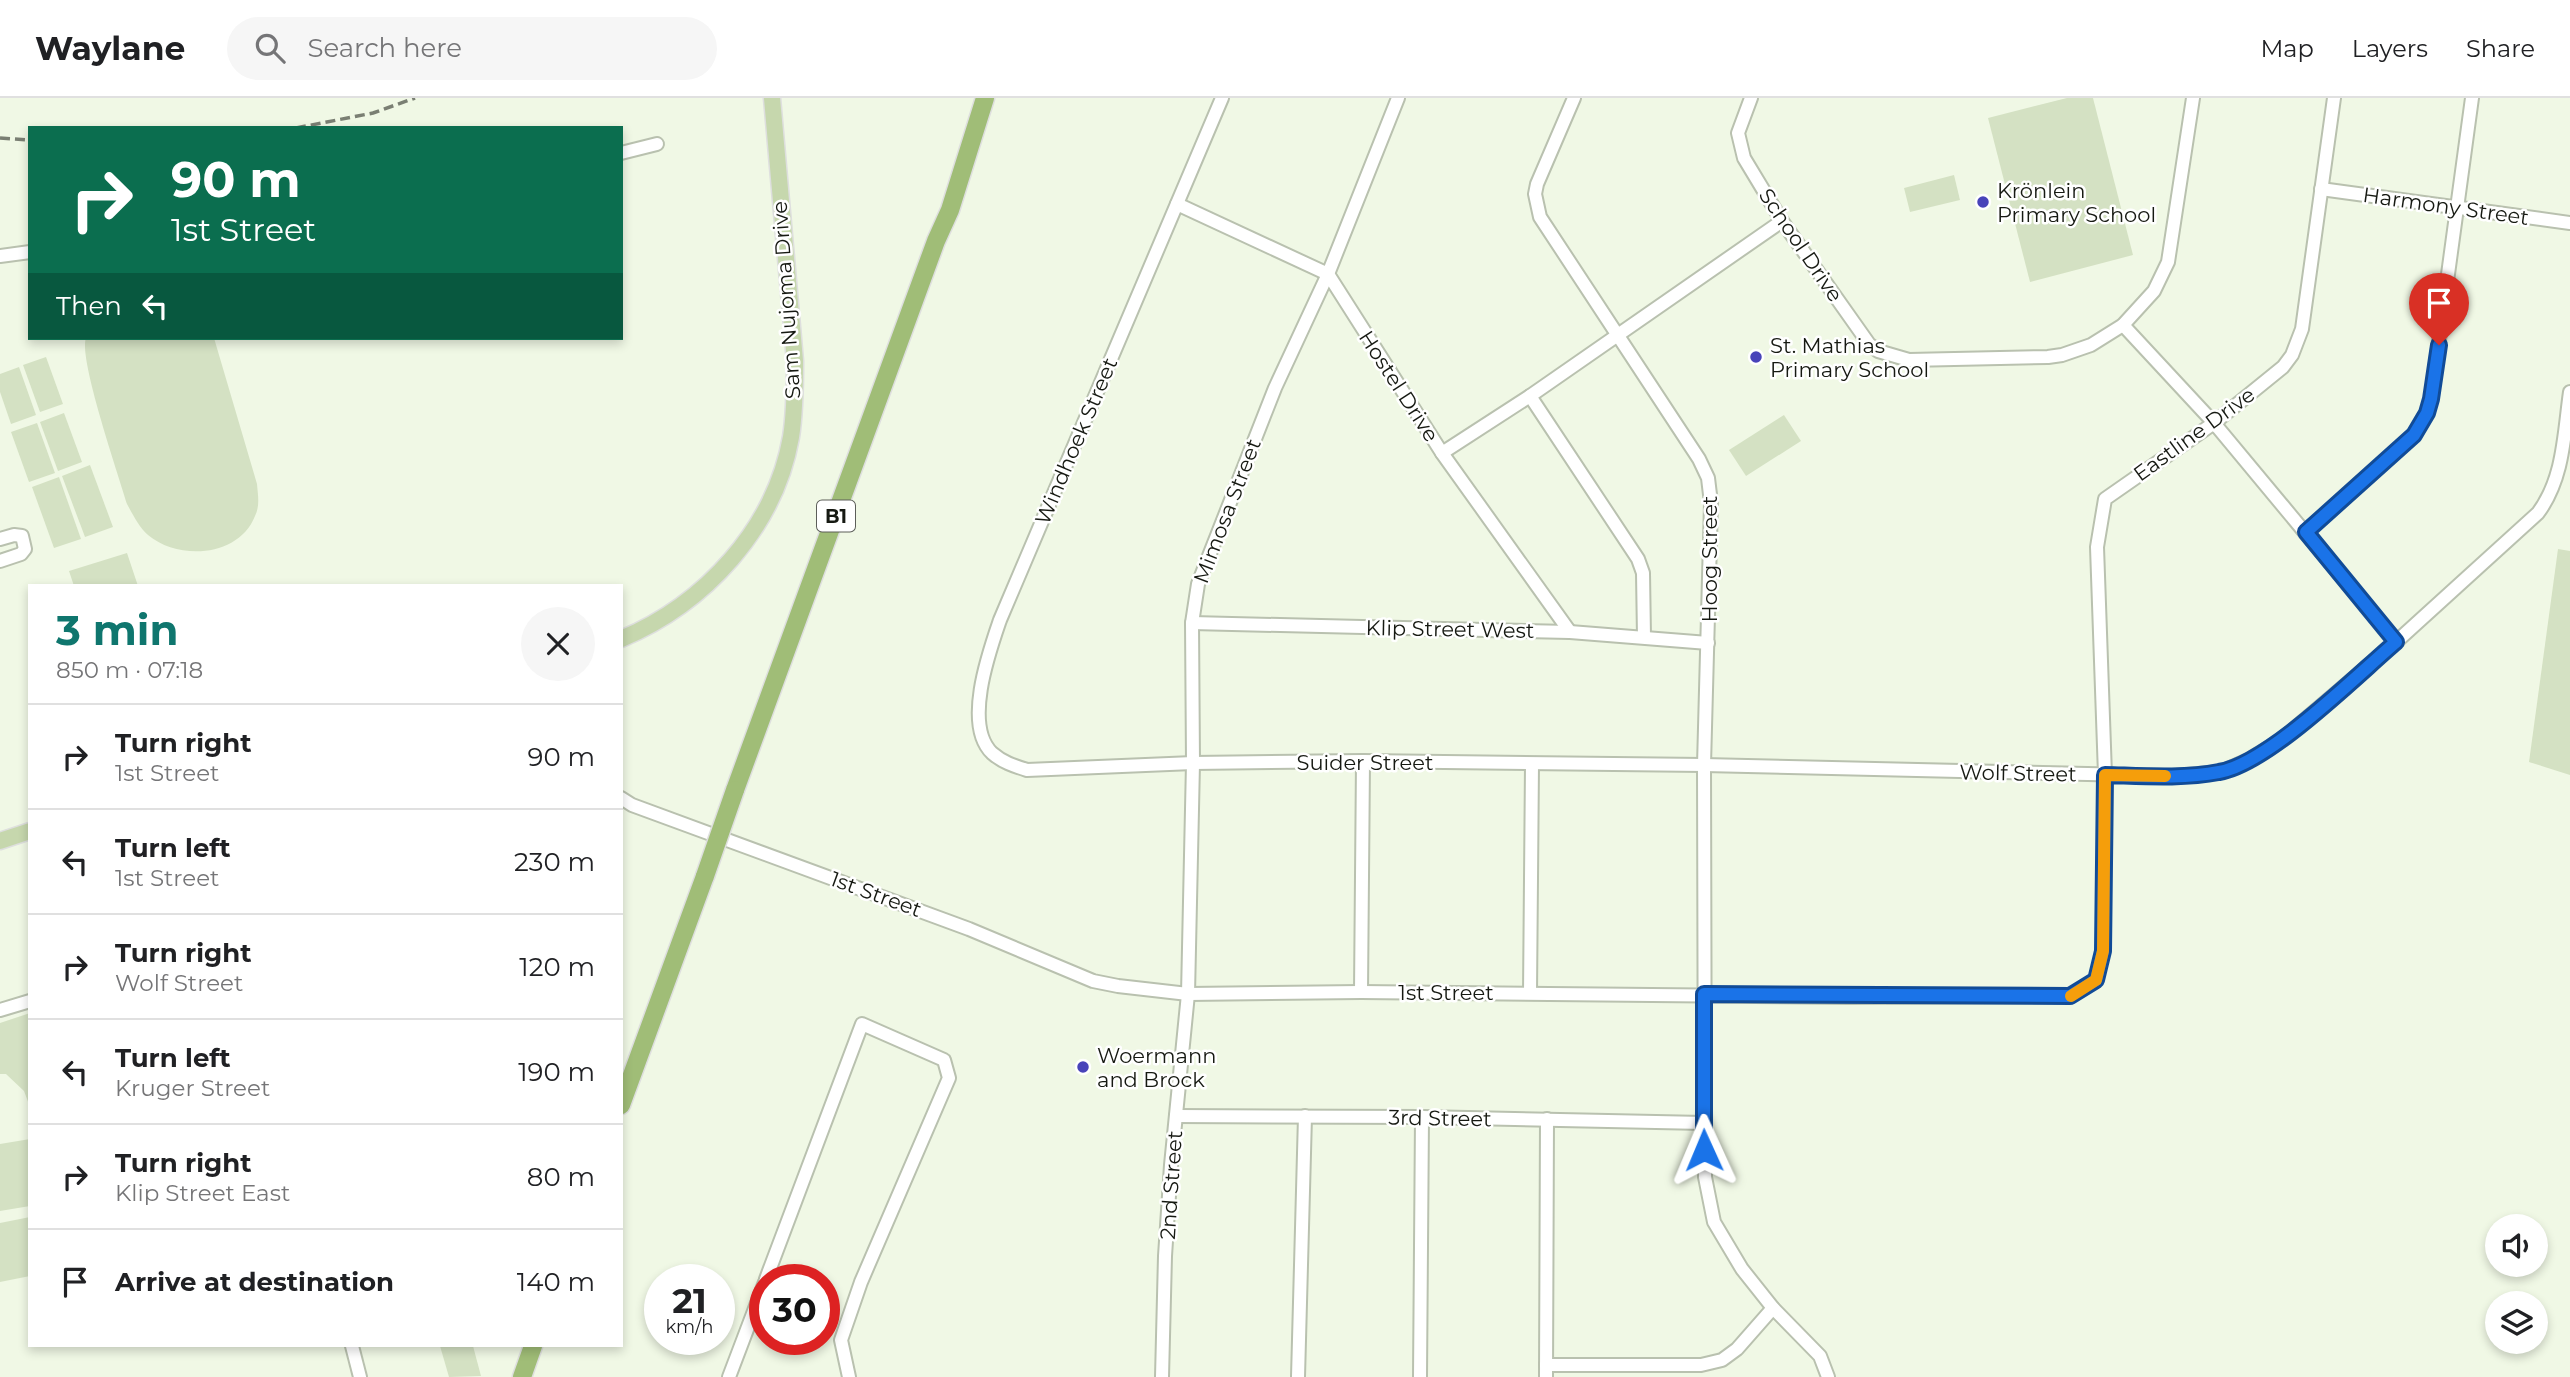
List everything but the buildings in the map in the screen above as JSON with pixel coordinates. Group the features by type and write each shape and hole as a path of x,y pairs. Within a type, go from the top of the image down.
{"highway":[{"name":"B1","path":"936,241 939,222 978,98"},
{"name":"B1","path":"623,1099 936,241 950,210 985,98"},
{"path":"522,1377 533,1347"}],"main road":[{"name":"Sam Nujoma Drive","path":"623,638 653,625 682,607 709,583 738,553 760,519 780,479 795,401 795,361 772,98"},
{"path":"0,841 28,832"}],"street":[{"name":"Windhoek Street","path":"1027,770 1008,764 990,751 981,730 979,708 986,661 1000,620 1222,98"},
{"name":"Mimosa Street","path":"1188,994 1192,624 1198,584 1275,388 1328,274 1398,98"},
{"name":"Hoog Street","path":"1574,98 1537,184 1536,208 1709,478 1712,503 1704,765 1705,1177 1714,1222 1742,1269 1773,1308 1820,1356 1828,1377"},
{"name":"School Drive","path":"1751,98 1738,133 1744,158 1782,221 1869,344 1895,358 1909,360 2055,356 2091,345 2123,326 2154,291 2168,262 2193,98"},
{"name":"Eastline Drive","path":"2105,775 2097,547 2105,499 2214,423 2283,368 2292,355 2302,329 2334,98"},
{"path":"2306,532 2414,435 2427,413 2472,98"},
{"path":"623,152 657,144"},
{"name":"Harmony Street","path":"2322,189 2570,223"},
{"path":"1177,204 1328,274"},
{"path":"1442,453 1530,396 1782,221"},
{"path":"0,256 28,252"},
{"name":"Hostel Drive","path":"1328,274 1442,453 1570,632"},
{"path":"2123,326 2214,423 2396,642"},
{"name":"Wolf Street","path":"1704,765 2176,776 2221,772 2248,760 2281,740 2396,642 2538,513 2556,483 2570,392"},
{"path":"1530,396 1638,559 1643,573 1644,637"},
{"path":"0,539 14,534 22,536 25,549 21,554 0,561"},
{"name":"Klip Street West","path":"1192,624 1570,632 1708,643"},
{"path":"1361,992 1363,761"},
{"name":"Suider Street","path":"1027,770 1192,762 1704,765"},
{"path":"1530,993 1532,764"},
{"name":"1st Street","path":"623,800 975,931 1093,981 1118,986 1188,994 1361,992 2070,996 2096,980 2103,951 2105,775"},
{"name":"2nd Street","path":"1162,1377 1165,1256 1188,994"},
{"path":"0,1010 28,1002"},
{"path":"771,1264 862,1024 944,1060 949,1078 861,1282 841,1340 849,1377"},
{"name":"3rd Street","path":"1176,1116 1422,1117 1704,1123"},
{"path":"1298,1377 1305,1116"},
{"path":"1420,1377 1422,1117"},
{"path":"1547,1119 1546,1371 1701,1365 1722,1360 1737,1349 1773,1308"},
{"path":"729,1377 749,1324"},
{"path":"352,1347 360,1377"}],"green space":[{"path":"2067,98 2093,98 2133,255 2030,282 1988,118"},
{"path":"1954,175 1960,200 1910,212 1904,188"},
{"path":"86,340 215,340 257,484 257,512 247,530 236,540 207,551 176,549 148,535 136,521 127,504 100,418 85,350"},
{"path":"46,357 63,404 40,412 23,365"},
{"path":"19,367 36,415 11,424 0,392 0,374"},
{"path":"64,413 82,462 58,471 40,422"},
{"path":"1784,415 1801,441 1746,476 1729,450"},
{"path":"37,423 55,473 29,482 11,432"},
{"path":"90,465 113,527 85,537 62,476"},
{"path":"59,477 81,539 54,548 32,487"},
{"path":"2558,549 2570,551 2570,775 2529,762"},
{"path":"127,553 137,584 73,584 69,571"},
{"path":"28,1014 28,1102 24,1091 6,1074 0,1074 0,1023"},
{"path":"28,1139 28,1206 0,1211 0,1144"},
{"path":"28,1217 28,1276 0,1282 0,1223"},
{"path":"440,1347 473,1347 481,1376 449,1377"}],"railway":[{"path":"306,126 373,113 415,98"},
{"path":"0,138 28,140"}],"slow traffic":[{"path":"2071,996 2096,980 2103,951 2105,775 2165,776"}],"place":[{"name":"Krönlein Primary School","path":"1983,202"},
{"name":"St. Mathias Primary School","path":"1756,357"},
{"name":"Woermann and Brock","path":"1083,1067"}],"route":[{"path":"1704,1150 1704,994 1848,997 2070,996 2096,980 2103,951 2105,775 2176,776 2221,772 2248,760 2281,740 2396,642 2306,532 2414,435 2427,413 2431,399 2439,345"}]}
